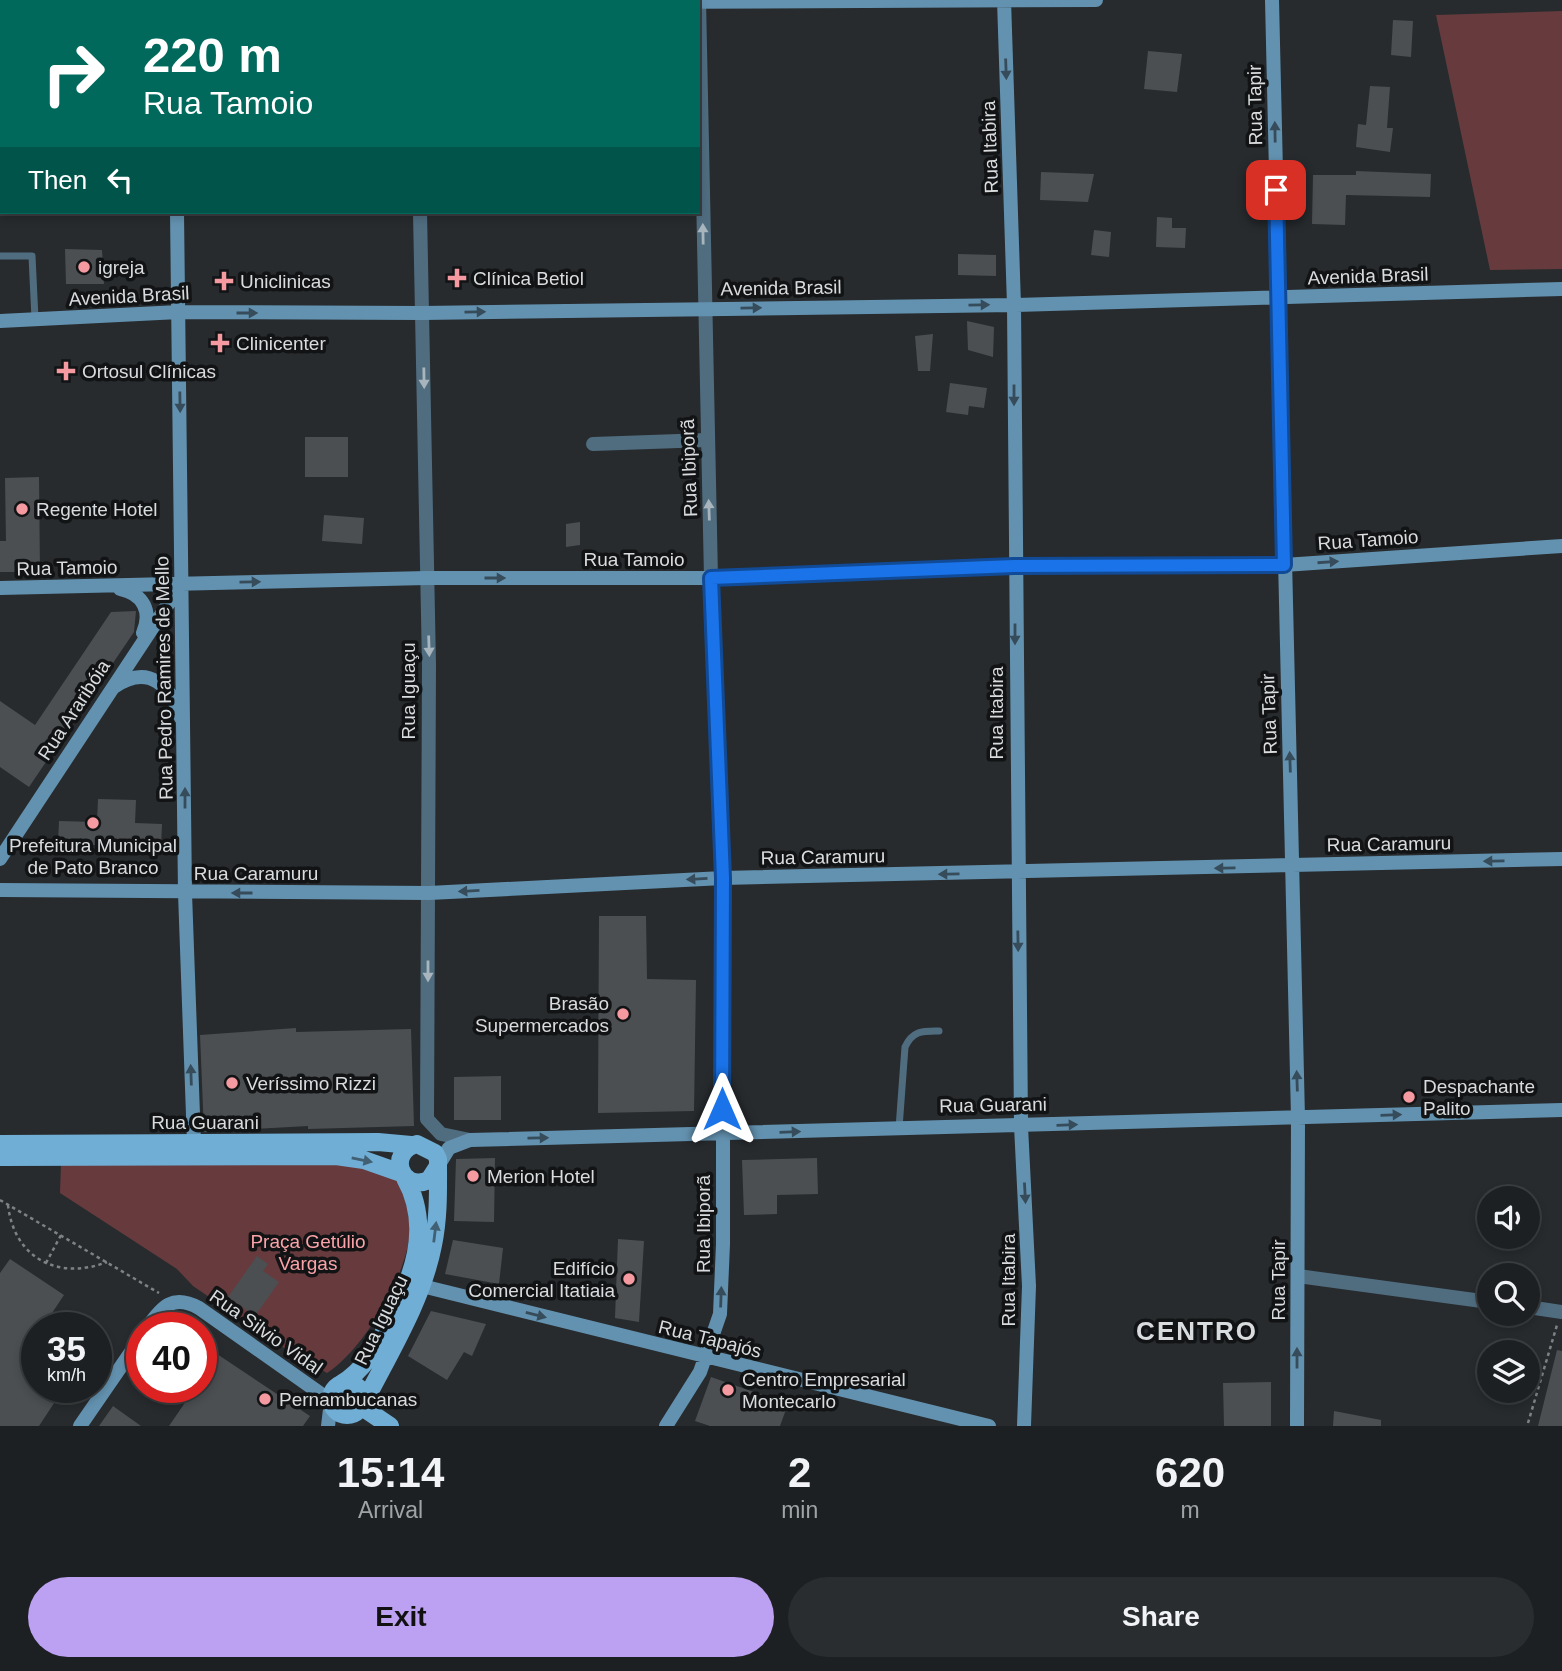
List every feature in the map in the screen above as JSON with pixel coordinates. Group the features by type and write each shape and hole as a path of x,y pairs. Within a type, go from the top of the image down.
{"main road":[{"name":"Rua Guarani","path":"0,1144 411,1145"},
{"path":"411,1145 430,1148 438,1159 438,1166 433,1177 418,1183 403,1176 399,1160 411,1145"},
{"name":"Rua Guarani","path":"0,1157 336,1156 364,1160 403,1176"},
{"name":"Rua Iguaçu","path":"358,1416 422,1286 434,1244 439,1205 438,1166"},
{"name":"Rua Iguaçu","path":"341,1384 361,1369 378,1342 415,1266 418,1210 403,1176"},
{"path":"358,1416 363,1393 357,1386 341,1384 332,1394 331,1401 336,1411 390,1426"}],"street":[{"path":"700,0 1096,0"},
{"name":"Rua Tapir","path":"1272,0 1298,1118 1297,1426"},
{"name":"Rua Itabira","path":"1004,1 1014,305 1014,566 1021,1126 1029,1286 1024,1426"},
{"name":"Rua Ibiporã","path":"666,1426 706,1358 720,1314 723,1244 723,878 707,440 700,62"},
{"name":"Rua Pedro Ramires de Mello","path":"177,214 186,732 185,893 194,1143"},
{"name":"Rua Iguaçu","path":"420,214 427,578 427,1119"},
{"name":"Avenida Brasil","path":"0,321 179,312 424,313 1014,305 1562,289"},
{"path":"593,444 707,440"},
{"name":"Rua Tamoio","path":"0,588 427,578 711,578 1014,566 1284,565 1562,546"},
{"name":"Rua Araribóia","path":"0,859 182,583"},
{"path":"91,587 124,589 138,597 147,608 146,626 129,662"},
{"path":"110,690 128,679 143,677 159,681 170,690 186,732"},
{"name":"Rua Caramuru","path":"0,890 429,893 723,878 1562,859"},
{"name":"Rua Guarani","path":"470,1140 1562,1110"},
{"path":"411,1145 420,1138 427,1119 441,1134 470,1140"},
{"path":"438,1166 449,1148 470,1140"},
{"path":"1298,1276 1477,1300"},
{"name":"Rua Tapajós","path":"422,1286 989,1426"},
{"name":"Rua Silvio Vidal","path":"174,1302 184,1300 199,1308 331,1401"},
{"path":"160,1312 174,1302"},
{"path":"1540,1309 1561,1312"},
{"path":"80,1426 126,1359"},
{"path":"328,1426 331,1401"}],"lane":[{"path":"0,256 32,256 35,320"},
{"path":"898,1129 905,1047 910,1037 920,1031 940,1031"}],"path":[{"path":"0,1200 174,1302"},
{"path":"8,1205 17,1238 46,1263 72,1270 88,1269 108,1262"},
{"path":"46,1263 61,1235"},
{"path":"1528,1423 1561,1312"}],"green space":[{"path":"1562,11 1562,269 1490,270 1436,15"},
{"name":"Praça Getúlio Vargas","path":"342,1161 372,1167 388,1174 405,1193 411,1218 408,1247 382,1309 364,1336 345,1358 327,1373 284,1348 193,1286 177,1269 60,1193 61,1164"}],"building":[{"path":"1393,20 1413,21 1411,57 1391,55"},
{"path":"1148,51 1182,54 1177,92 1144,89"},
{"path":"1370,86 1390,87 1387,128 1393,128 1390,152 1356,147 1358,124 1366,125"},
{"path":"1356,171 1431,174 1430,197 1346,195 1345,225 1312,224 1313,175 1356,175"},
{"path":"1041,172 1094,174 1088,202 1040,200"},
{"path":"1157,217 1172,218 1172,228 1186,228 1185,248 1156,247"},
{"path":"1094,230 1111,232 1109,257 1091,255"},
{"name":"igreja","path":"65,249 102,250 104,284 66,284"},
{"path":"958,254 996,255 996,276 958,275"},
{"path":"967,321 994,327 993,357 968,350"},
{"path":"933,334 930,371 918,371 915,336"},
{"path":"950,383 987,388 984,408 969,406 968,415 946,412"},
{"path":"305,437 348,437 348,477 305,477"},
{"name":"Regente Hotel","path":"39,477 40,572 0,572 0,541 6,541 5,478"},
{"path":"324,515 364,518 362,544 322,541"},
{"path":"580,522 580,545 566,547 566,524"},
{"path":"136,611 134,632 29,787 0,767 0,701 35,725 111,612"},
{"name":"Prefeitura Municipal de Pato Branco","path":"98,799 136,800 135,823 162,824 161,847 58,844 59,821 97,822"},
{"name":"Brasão Supermercados","path":"599,916 646,916 647,979 696,980 694,1111 598,1113"},
{"path":"296,1028 296,1032 411,1029 414,1126 308,1129 308,1126 204,1132 200,1035"},
{"path":"501,1076 501,1120 454,1120 454,1077"},
{"path":"495,1158 494,1222 454,1221 456,1159"},
{"path":"817,1158 818,1194 777,1195 777,1214 744,1215 742,1160"},
{"name":"Edifício Comercial Itatiaia","path":"618,1239 644,1241 639,1322 615,1318"},
{"path":"453,1240 503,1248 499,1284 445,1274"},
{"path":"257,1256 268,1264 263,1271 279,1282 255,1316 228,1297"},
{"path":"10,1259 64,1295 53,1312 21,1312 21,1403 54,1403 39,1426 0,1426 0,1273"},
{"path":"431,1311 486,1324 472,1356 464,1352 447,1380 408,1356"},
{"path":"1557,1350 1562,1351 1562,1426 1538,1426"},
{"path":"217,1354 310,1416 303,1426 169,1426 185,1403 217,1403"},
{"name":"Centro Empresarial Montecarlo","path":"711,1377 788,1404 780,1426 710,1426 695,1421"},
{"path":"1271,1382 1271,1426 1224,1426 1223,1383"},
{"path":"113,1406 141,1426 99,1426"},
{"path":"1334,1411 1381,1420 1381,1426 1333,1426"}],"place":[{"name":"igreja","path":"84,267"},
{"name":"Clínica Betiol","path":"457,278"},
{"name":"Uniclinicas","path":"224,281"},
{"name":"Clinicenter","path":"220,343"},
{"name":"Ortosul Clínicas","path":"66,371"},
{"name":"Regente Hotel","path":"22,509"},
{"name":"Prefeitura Municipal de Pato Branco","path":"93,823"},
{"name":"Brasão Supermercados","path":"623,1014"},
{"name":"Veríssimo Rizzi","path":"232,1083"},
{"name":"Despachante Palito","path":"1409,1097"},
{"name":"Merion Hotel","path":"473,1176"},
{"name":"Edifício Comercial Itatiaia","path":"629,1279"},
{"name":"Centro Empresarial Montecarlo","path":"728,1390"},
{"name":"Pernambucanas","path":"265,1399"}],"district":[{"name":"CENTRO","path":"1197,1331"}],"route":[{"path":"722,1109 723,878 711,578 1014,566 1284,565 1276,190"}]}
